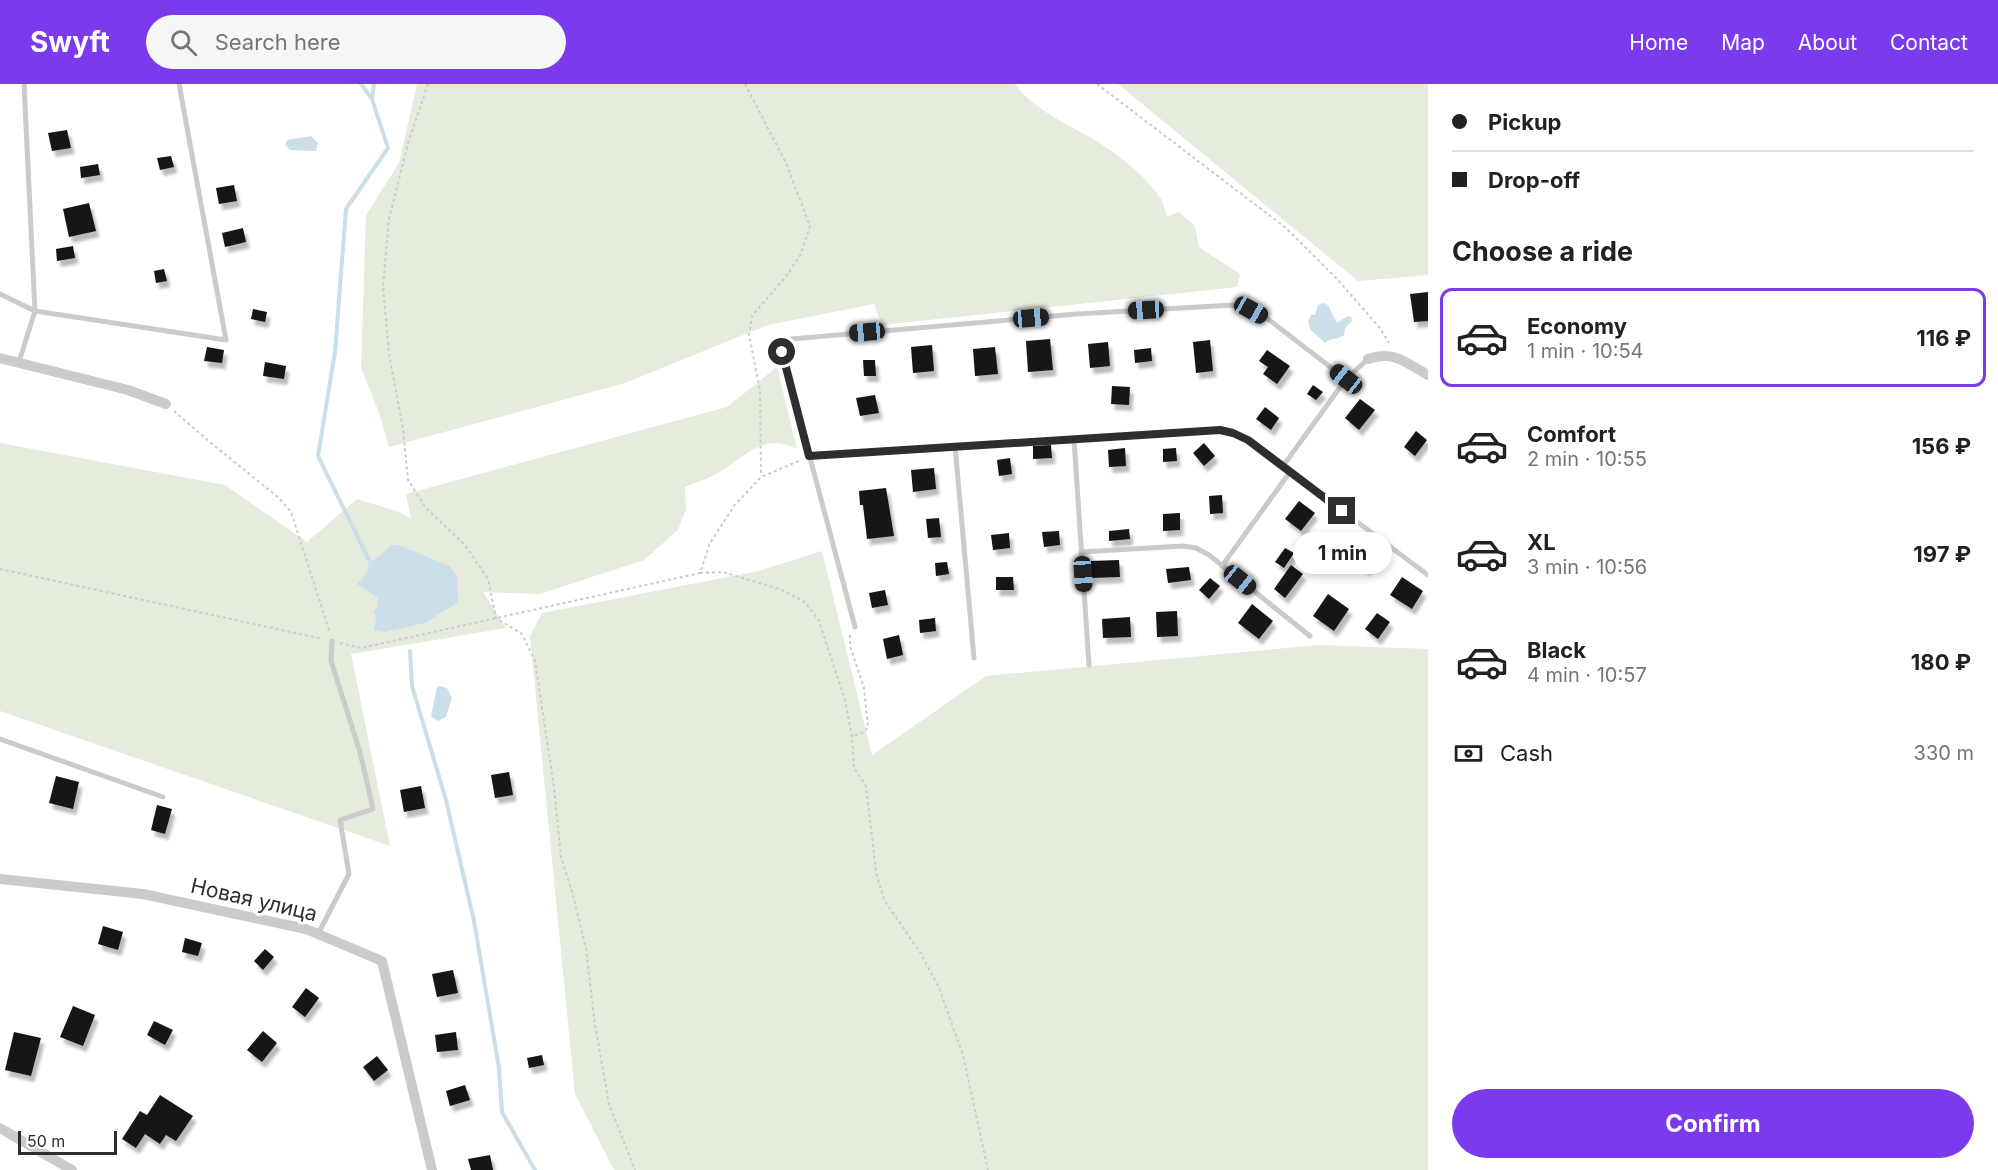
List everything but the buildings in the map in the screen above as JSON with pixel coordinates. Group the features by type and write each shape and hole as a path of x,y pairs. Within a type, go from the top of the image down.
{"street":[{"path":"1368,359 1381,355 1396,357 1428,375"},
{"path":"0,358 128,390 166,404"},
{"name":"Новая улица","path":"0,879 142,894 306,929 382,961 432,1170"},
{"path":"0,1128 72,1170"}],"lane":[{"path":"19,362 35,310 24,84"},
{"path":"0,294 35,310 226,340 179,84"},
{"path":"855,627 782,352 788,341 797,338 1077,314 1233,305 1251,310 1268,319 1346,379"},
{"path":"1283,466 1346,379 1355,368 1368,359"},
{"path":"809,456 1227,431 1248,440 1428,575"},
{"path":"1074,439 1089,665"},
{"path":"955,446 974,658"},
{"path":"1222,566 1290,472"},
{"path":"1081,552 1190,546 1203,551 1310,636"},
{"path":"318,934 349,874 340,820 373,808 360,752 331,661 332,641"},
{"path":"0,739 164,797"}],"path":[{"path":"428,84 408,143 389,219 383,286 389,354 403,429 408,480 426,508 465,545 488,579 496,618 522,634 534,661 554,787 561,856 586,949 595,1025 609,1104 635,1170"},
{"path":"745,84 786,162 810,226 801,254 788,274 752,316 749,335 760,390 761,477"},
{"path":"1097,84 1286,228 1336,278 1380,328 1396,357"},
{"path":"166,404 279,498 291,512 332,641"},
{"path":"700,573 710,543 734,506 761,477 809,456"},
{"path":"0,569 361,648 700,573 723,572 782,590 805,602 819,621 845,700 852,736 854,768 866,786 876,873 884,900 920,952 939,988 963,1055 988,1170"},
{"path":"852,736 868,728 864,688 850,646 849,628 855,627"}],"shaded area":[{"path":"417,84 1015,84 1032,102 1095,140 1140,174 1161,199 1167,217 1179,212 1195,226 1199,247 1240,274 1237,287 882,325 874,304 768,325 625,383 389,447 378,410 361,368 366,215 399,163"},
{"path":"1118,84 1428,84 1428,275 1358,281"},
{"path":"777,367 797,449 774,443 765,444 720,472 685,487 686,509 678,530 644,560 540,594 483,592 506,628 351,654 390,846 0,711 0,443 225,485 307,542 357,499 399,512 411,519 406,494 727,407"},
{"path":"822,551 872,755 986,676 1319,645 1428,649 1428,1170 614,1170 575,1094 530,636 542,613 759,571"}],"water":[{"path":"311,136 318,143 316,151 290,150 285,145 287,140"},
{"path":"1323,303 1328,305 1337,323 1348,316 1352,321 1345,328 1344,335 1325,343 1310,329 1308,322 1311,315 1315,315 1318,305"},
{"path":"391,545 398,545 450,566 457,577 458,602 425,623 385,632 374,630 376,617 374,611 378,607 377,597 357,584 366,574 370,562"},
{"path":"437,687 447,688 452,698 446,717 438,721 431,716"}],"waterway":[{"path":"361,84 372,99 388,148 346,209 335,352 318,456 373,565"},
{"path":"372,98 374,84"},
{"path":"410,651 412,686 446,800 474,921 499,1068 502,1112 535,1170"}],"route":[{"path":"782,352 809,456 1220,430 1240,435 1248,440 1342,511"}]}
